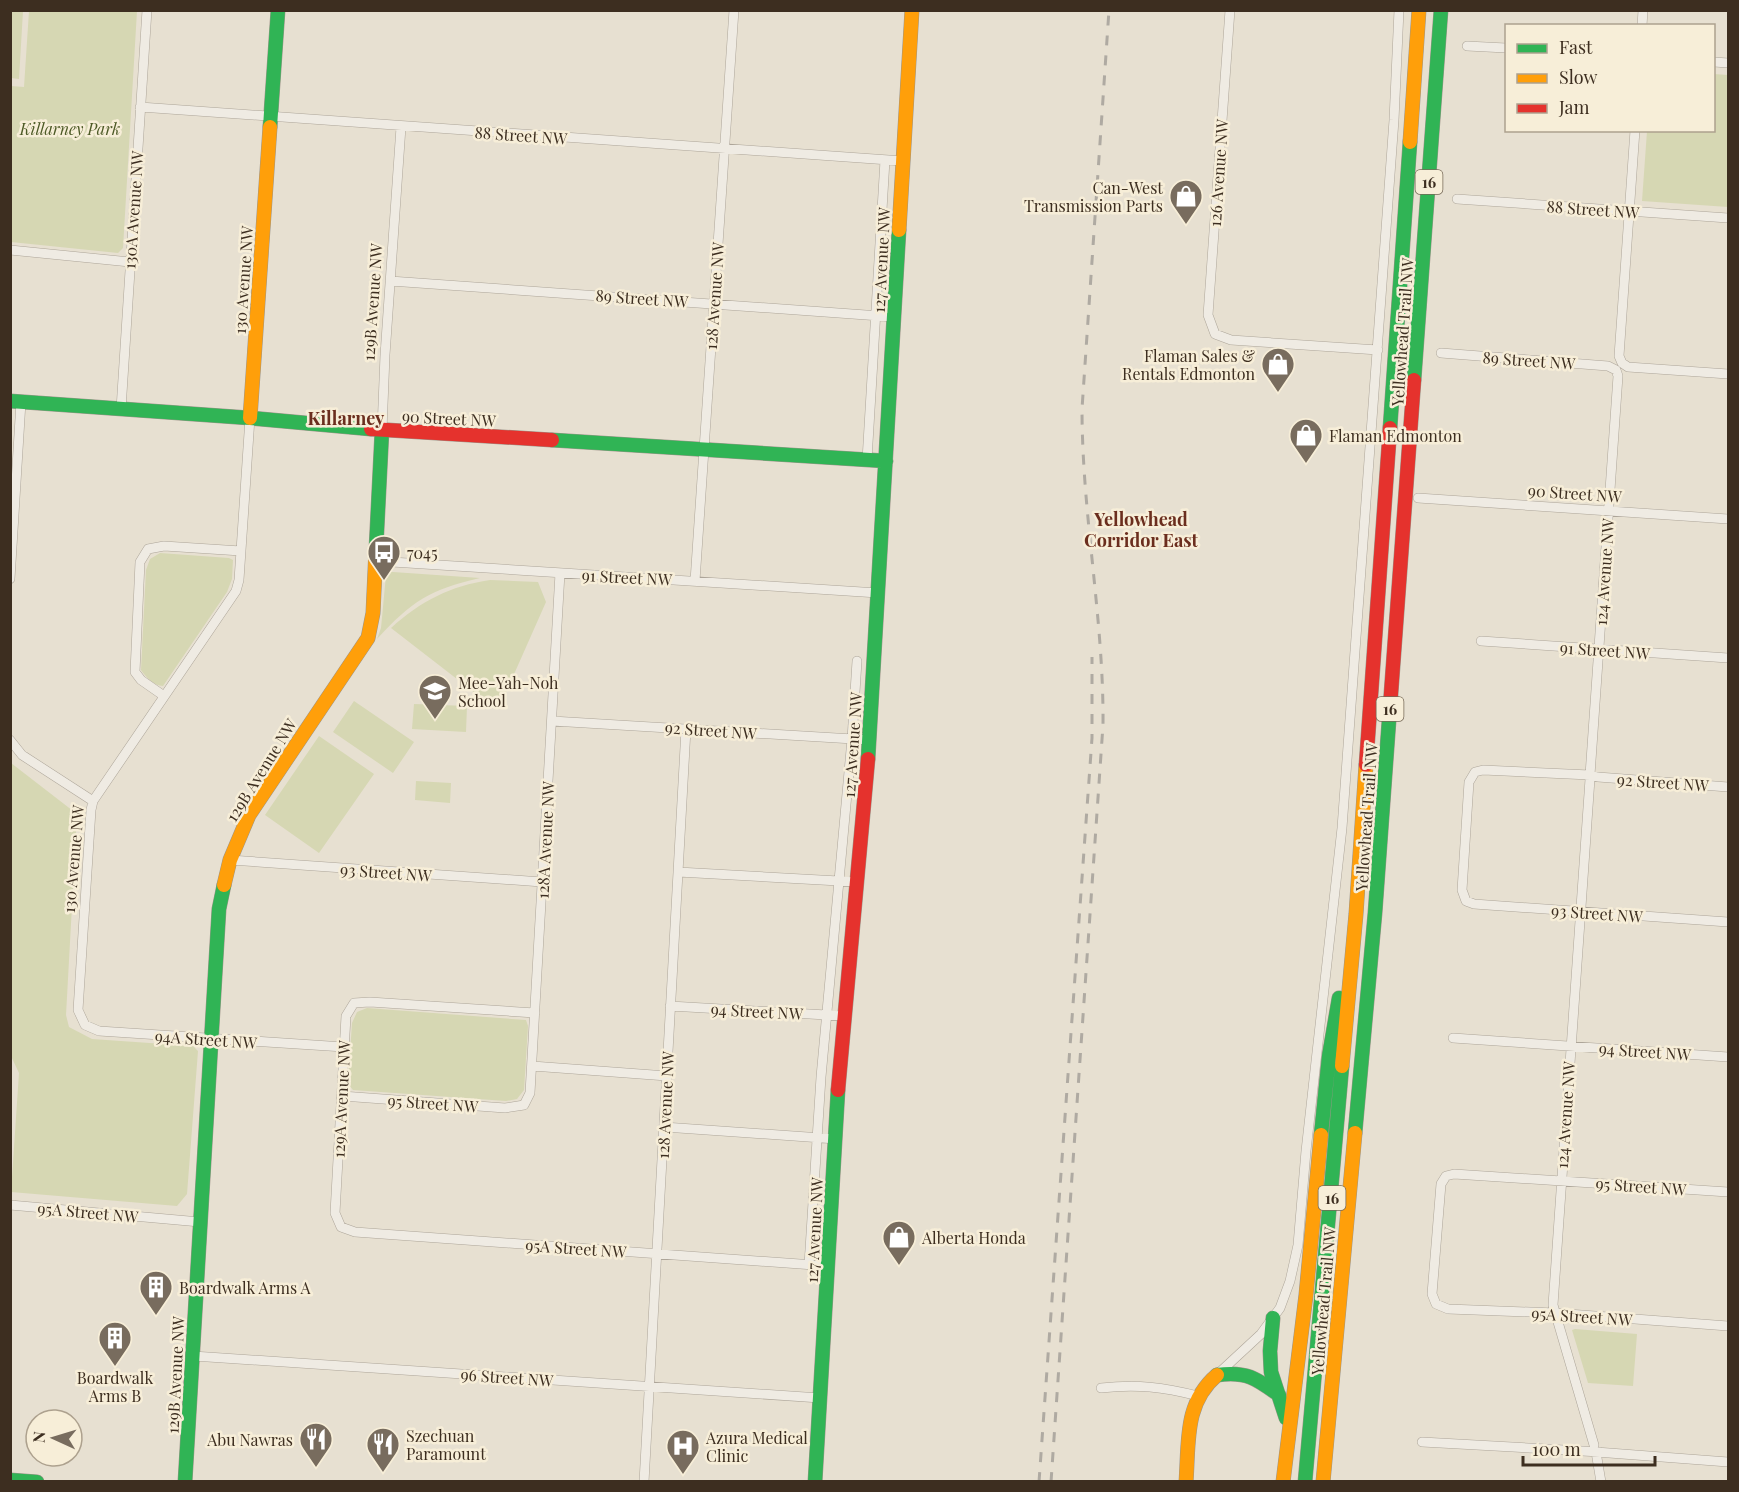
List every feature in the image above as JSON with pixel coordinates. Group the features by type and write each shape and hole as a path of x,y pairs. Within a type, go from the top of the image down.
{"main road":[{"name":"130 Avenue NW","path":"250,418 278,10"},
{"name":"127 Avenue NW","path":"815,1482 844,1016 870,740 912,10"},
{"name":"Yellowhead Trail NW","path":"1305,1482 1356,914 1419,10"},
{"name":"Yellowhead Trail NW","path":"1323,1482 1375,913 1442,10"},
{"name":"90 Street NW","path":"16,401 382,430 886,461"},
{"name":"129B Avenue NW","path":"185,1482 219,909 230,860 249,815 368,638 373,614 382,430"},
{"path":"1283,1482 1312,1234 1332,1033 1356,914"},
{"path":"1335,1482 1352,1300 1362,1158 1362,1064"},
{"path":"1273,1318 1271,1371 1285,1407 1288,1437"},
{"path":"1186,1482 1192,1414 1198,1396 1217,1375 1238,1371 1249,1375 1281,1396"},
{"path":"10,1480 37,1482"}],"street":[{"name":"130A Avenue NW","path":"121,409 147,10"},
{"name":"128 Avenue NW","path":"695,581 734,10"},
{"name":"126 Avenue NW","path":"1230,10 1208,315 1215,334 1230,340 1378,350"},
{"name":"Yellowhead Trail NW","path":"1217,1375 1261,1334 1273,1318 1290,1281 1298,1245 1306,1151 1335,904 1395,120 1399,10"},
{"path":"1467,45 1505,48"},
{"name":"88 Street NW","path":"140,107 903,161"},
{"name":"129B Avenue NW","path":"382,430 401,127"},
{"name":"124 Avenue NW","path":"1600,1482 1597,1450 1553,1305 1635,132"},
{"name":"127 Avenue NW","path":"867,460 885,160"},
{"name":"88 Street NW","path":"1457,200 1728,218"},
{"path":"10,250 130,262"},
{"name":"89 Street NW","path":"390,280 894,317"},
{"name":"89 Street NW","path":"1441,353 1728,374"},
{"path":"10,579 16,401"},
{"name":"130 Avenue NW","path":"78,1010 93,801 236,591 242,551 250,418"},
{"name":"90 Street NW","path":"1419,498 1728,519"},
{"path":"164,696 141,680 135,672 140,562 148,549 164,546 242,551"},
{"name":"91 Street NW","path":"376,561 878,593"},
{"name":"128A Avenue NW","path":"524,1105 530,1093 532,1066 560,573"},
{"name":"91 Street NW","path":"1481,641 1728,658"},
{"name":"127 Avenue NW","path":"809,1265 826,1015 852,739 857,661"},
{"name":"92 Street NW","path":"552,721 870,740"},
{"name":"128 Avenue NW","path":"644,1482 686,729"},
{"path":"10,740 22,755 93,801"},
{"name":"92 Street NW","path":"1466,901 1462,890 1469,782 1475,772 1483,770 1728,787"},
{"name":"93 Street NW","path":"230,860 542,882"},
{"path":"678,872 857,882"},
{"name":"93 Street NW","path":"1466,901 1474,904 1728,922"},
{"name":"129A Avenue NW","path":"335,1213 346,1016 354,1003 370,1002 535,1013"},
{"name":"94 Street NW","path":"670,1006 844,1016"},
{"name":"94A Street NW","path":"78,1010 85,1025 99,1031 344,1047"},
{"name":"94 Street NW","path":"1453,1038 1728,1057"},
{"path":"532,1066 667,1076"},
{"name":"95 Street NW","path":"342,1096 505,1108 524,1105"},
{"path":"664,1127 836,1139"},
{"name":"95 Street NW","path":"1436,1304 1432,1294 1441,1185 1446,1176 1454,1174 1728,1192"},
{"name":"95A Street NW","path":"10,1205 200,1222"},
{"name":"95A Street NW","path":"335,1213 341,1227 355,1232 828,1266"},
{"name":"95A Street NW","path":"1436,1304 1448,1309 1555,1313 1728,1326"},
{"name":"96 Street NW","path":"193,1356 820,1398"},
{"path":"1101,1388 1140,1385 1169,1388 1198,1396"},
{"path":"1422,1442 1597,1450 1728,1462"}],"green space":[{"path":"10,11 23,11 19,79 11,78"},
{"name":"Killarney Park","path":"29,11 137,11 123,248 118,253 11,242 11,86 24,87"},
{"path":"1715,74 1728,75 1728,207 1642,201 1647,132 1715,132"},
{"path":"160,553 233,560 232,579 227,592 163,686 153,683 141,670 146,570 150,559"},
{"path":"389,572 480,578 447,587 422,599 401,615 377,639 381,628 386,575"},
{"path":"490,580 538,582 546,602 503,699 495,701 475,693 391,628 437,596 462,586"},
{"path":"354,701 414,742 393,773 333,732"},
{"path":"414,704 467,706 466,732 412,729"},
{"path":"319,736 374,774 319,853 265,815"},
{"path":"11,763 77,814 66,1015 69,1027 92,1039 193,1046 198,1051 187,1194 177,1206 11,1192 19,1073 10,1054"},
{"path":"416,781 451,783 450,803 415,800"},
{"path":"367,1008 526,1020 528,1026 524,1090 517,1099 506,1101 353,1090 348,1084 352,1023 357,1012"},
{"path":"1572,1330 1637,1334 1633,1386 1588,1383"}],"railway":[{"path":"1051,1482 1103,725 1100,646 1085,488 1082,409 1109,10"},
{"path":"1039,1482 1092,738 1092,657"}],"traffic: fast":[{"path":"270,127 278,10"},
{"path":"1414,380 1441,10"},
{"path":"1390,428 1410,142"},
{"path":"868,759 899,230"},
{"path":"10,401 371,429"},
{"path":"376,549 382,430"},
{"path":"552,440 886,461"},
{"path":"1355,1133 1375,913 1390,707"},
{"path":"185,1482 219,909 224,885"},
{"path":"1321,1135 1329,1056 1339,998"},
{"path":"1305,1482 1342,1066"},
{"path":"815,1482 838,1090"},
{"path":"1273,1318 1271,1372 1286,1418"},
{"path":"1217,1375 1236,1374 1250,1377 1279,1395"},
{"path":"10,1480 37,1482"}],"traffic: slow":[{"path":"899,230 912,10"},
{"path":"1410,142 1419,10"},
{"path":"250,418 270,127"},
{"path":"224,885 230,860 249,815 368,638 373,613 376,549"},
{"path":"1342,1066 1356,914 1366,765"},
{"path":"1323,1482 1355,1133"},
{"path":"1283,1482 1306,1295 1321,1135"},
{"path":"1186,1482 1188,1438 1193,1411 1206,1386 1217,1375"}],"traffic: jam":[{"path":"1390,707 1414,380"},
{"path":"1366,765 1390,428"},
{"path":"371,429 552,440"},
{"path":"838,1090 868,759"}],"place":[{"name":"Can-West Transmission Parts","path":"1186,225"},
{"name":"Flaman Sales & Rentals Edmonton","path":"1278,393"},
{"name":"Flaman Edmonton","path":"1306,464"},
{"name":"7045","path":"384,581"},
{"name":"Mee-Yah-Noh School","path":"435,720"},
{"name":"Alberta Honda","path":"899,1266"},
{"name":"Boardwalk Arms A","path":"156,1316"},
{"name":"Boardwalk Arms B","path":"115,1367"},
{"name":"Abu Nawras","path":"316,1468"},
{"name":"Szechuan Paramount","path":"383,1473"},
{"name":"Azura Medical Clinic","path":"683,1475"}],"district":[{"name":"Killarney","path":"346,418"},
{"name":"Yellowhead Corridor East","path":"1141,529"}]}
